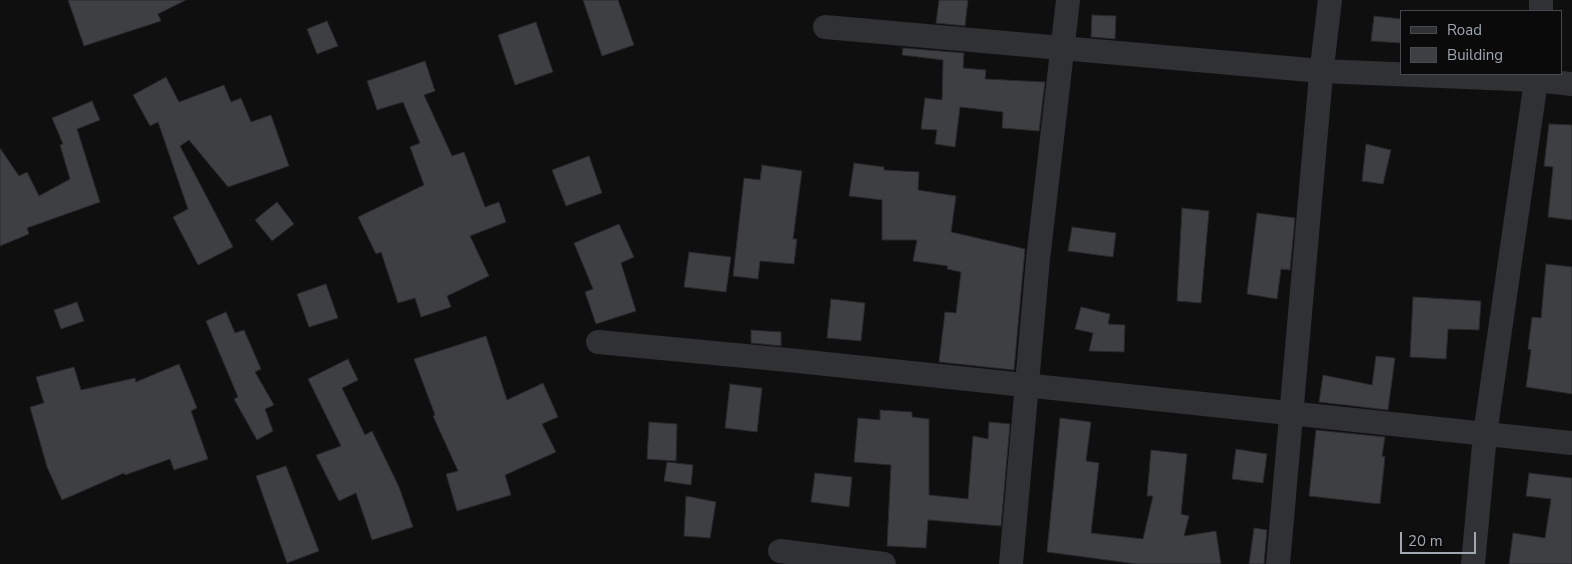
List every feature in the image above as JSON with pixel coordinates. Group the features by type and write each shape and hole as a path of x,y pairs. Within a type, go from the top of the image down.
{"street":[{"path":"1011,564 1038,258 1068,0"},
{"path":"1278,564 1321,71 1330,0"},
{"path":"825,27 1321,71 1400,73"},
{"path":"1464,75 1536,77 1572,84"},
{"path":"1473,564 1485,434 1536,77"},
{"path":"598,342 788,360 1027,387 1572,443"},
{"path":"780,551 884,564"}],"building":[{"path":"68,0 186,0 158,14 161,21 84,46"},
{"path":"583,0 618,0 634,45 602,56"},
{"path":"939,0 968,0 965,26 936,23"},
{"path":"1092,15 1116,16 1115,39 1091,37"},
{"path":"1374,16 1400,19 1400,43 1371,41"},
{"path":"327,21 338,46 317,54 307,29"},
{"path":"536,22 553,72 515,85 498,35"},
{"path":"903,48 964,53 963,68 986,70 985,79 1045,82 1039,131 1002,128 1003,112 960,107 955,147 935,144 937,130 921,129 925,98 942,100 943,60 902,55"},
{"path":"425,61 435,91 424,95 452,156 464,152 485,207 499,202 506,222 470,236 489,276 447,296 451,307 421,317 415,298 398,303 381,252 376,254 358,217 424,185 410,147 420,143 403,102 377,110 367,81"},
{"path":"166,77 179,102 224,85 231,102 241,98 251,122 271,115 289,166 228,187 189,140 180,146 233,247 198,265 173,217 188,209 158,122 150,126 133,95"},
{"path":"92,101 100,120 77,129 100,202 27,228 29,234 0,246 0,148 19,176 27,172 39,196 70,179 60,145 63,144 52,118"},
{"path":"1549,124 1572,125 1572,220 1548,217 1553,167 1544,166"},
{"path":"1366,144 1391,150 1383,184 1362,181"},
{"path":"589,156 602,193 566,206 552,170"},
{"path":"854,163 884,167 884,170 919,172 918,190 956,196 951,232 1025,249 1014,370 939,362 945,312 956,313 961,272 947,269 948,266 913,261 917,240 882,240 882,200 849,196"},
{"path":"762,165 802,171 793,239 797,239 794,264 760,261 758,279 733,276 744,178 760,180"},
{"path":"277,202 294,224 272,241 255,220"},
{"path":"1182,208 1209,211 1201,303 1177,301"},
{"path":"1257,213 1295,218 1290,270 1281,269 1277,299 1247,294"},
{"path":"619,224 634,257 621,263 636,311 596,324 585,292 593,289 574,243"},
{"path":"1072,227 1116,233 1113,257 1068,251"},
{"path":"689,252 731,257 726,292 684,287"},
{"path":"1546,264 1572,267 1572,394 1526,387 1531,350 1528,349 1532,317 1541,318"},
{"path":"326,284 338,318 309,327 297,294"},
{"path":"1413,297 1481,301 1479,330 1448,329 1446,359 1410,357"},
{"path":"831,299 865,303 861,341 827,338"},
{"path":"77,302 84,321 61,329 54,310"},
{"path":"1081,307 1110,314 1108,324 1125,325 1124,352 1089,351 1093,333 1075,329"},
{"path":"226,312 235,333 244,330 261,369 255,372 274,405 265,409 273,431 257,440 234,399 238,397 206,321"},
{"path":"751,330 781,332 781,346 751,343"},
{"path":"486,336 507,400 543,383 558,417 542,424 556,452 505,475 511,495 457,511 446,474 458,471 433,416 435,415 414,359"},
{"path":"1376,356 1395,358 1388,410 1319,402 1323,375 1372,385"},
{"path":"348,359 358,380 342,388 365,435 372,431 399,487 413,527 372,540 356,493 339,501 316,455 341,446 308,379"},
{"path":"179,364 197,408 191,411 208,459 174,470 170,459 125,475 124,473 62,500 47,467 30,407 44,403 36,377 74,367 81,390 135,378 136,382"},
{"path":"730,384 762,388 757,432 725,428"},
{"path":"880,410 912,412 912,417 929,419 929,495 968,499 973,436 988,439 989,422 1010,424 1001,526 928,520 926,548 887,546 891,465 854,462 858,418 880,420"},
{"path":"1060,418 1091,422 1086,461 1099,463 1091,533 1143,539 1153,496 1147,496 1151,450 1187,454 1181,514 1189,516 1184,536 1216,531 1221,564 1137,564 1047,552"},
{"path":"649,422 677,424 676,461 647,459"},
{"path":"1316,430 1385,437 1382,456 1385,457 1380,504 1309,496"},
{"path":"1236,449 1267,454 1263,483 1232,479"},
{"path":"667,462 693,465 691,485 664,481"},
{"path":"286,466 319,551 287,563 256,476"},
{"path":"815,473 852,477 849,507 811,502"},
{"path":"1529,473 1572,478 1572,564 1509,564 1513,533 1545,538 1551,499 1526,496"},
{"path":"686,496 716,502 710,538 684,536"},
{"path":"1254,528 1267,530 1264,564 1249,564"}]}
